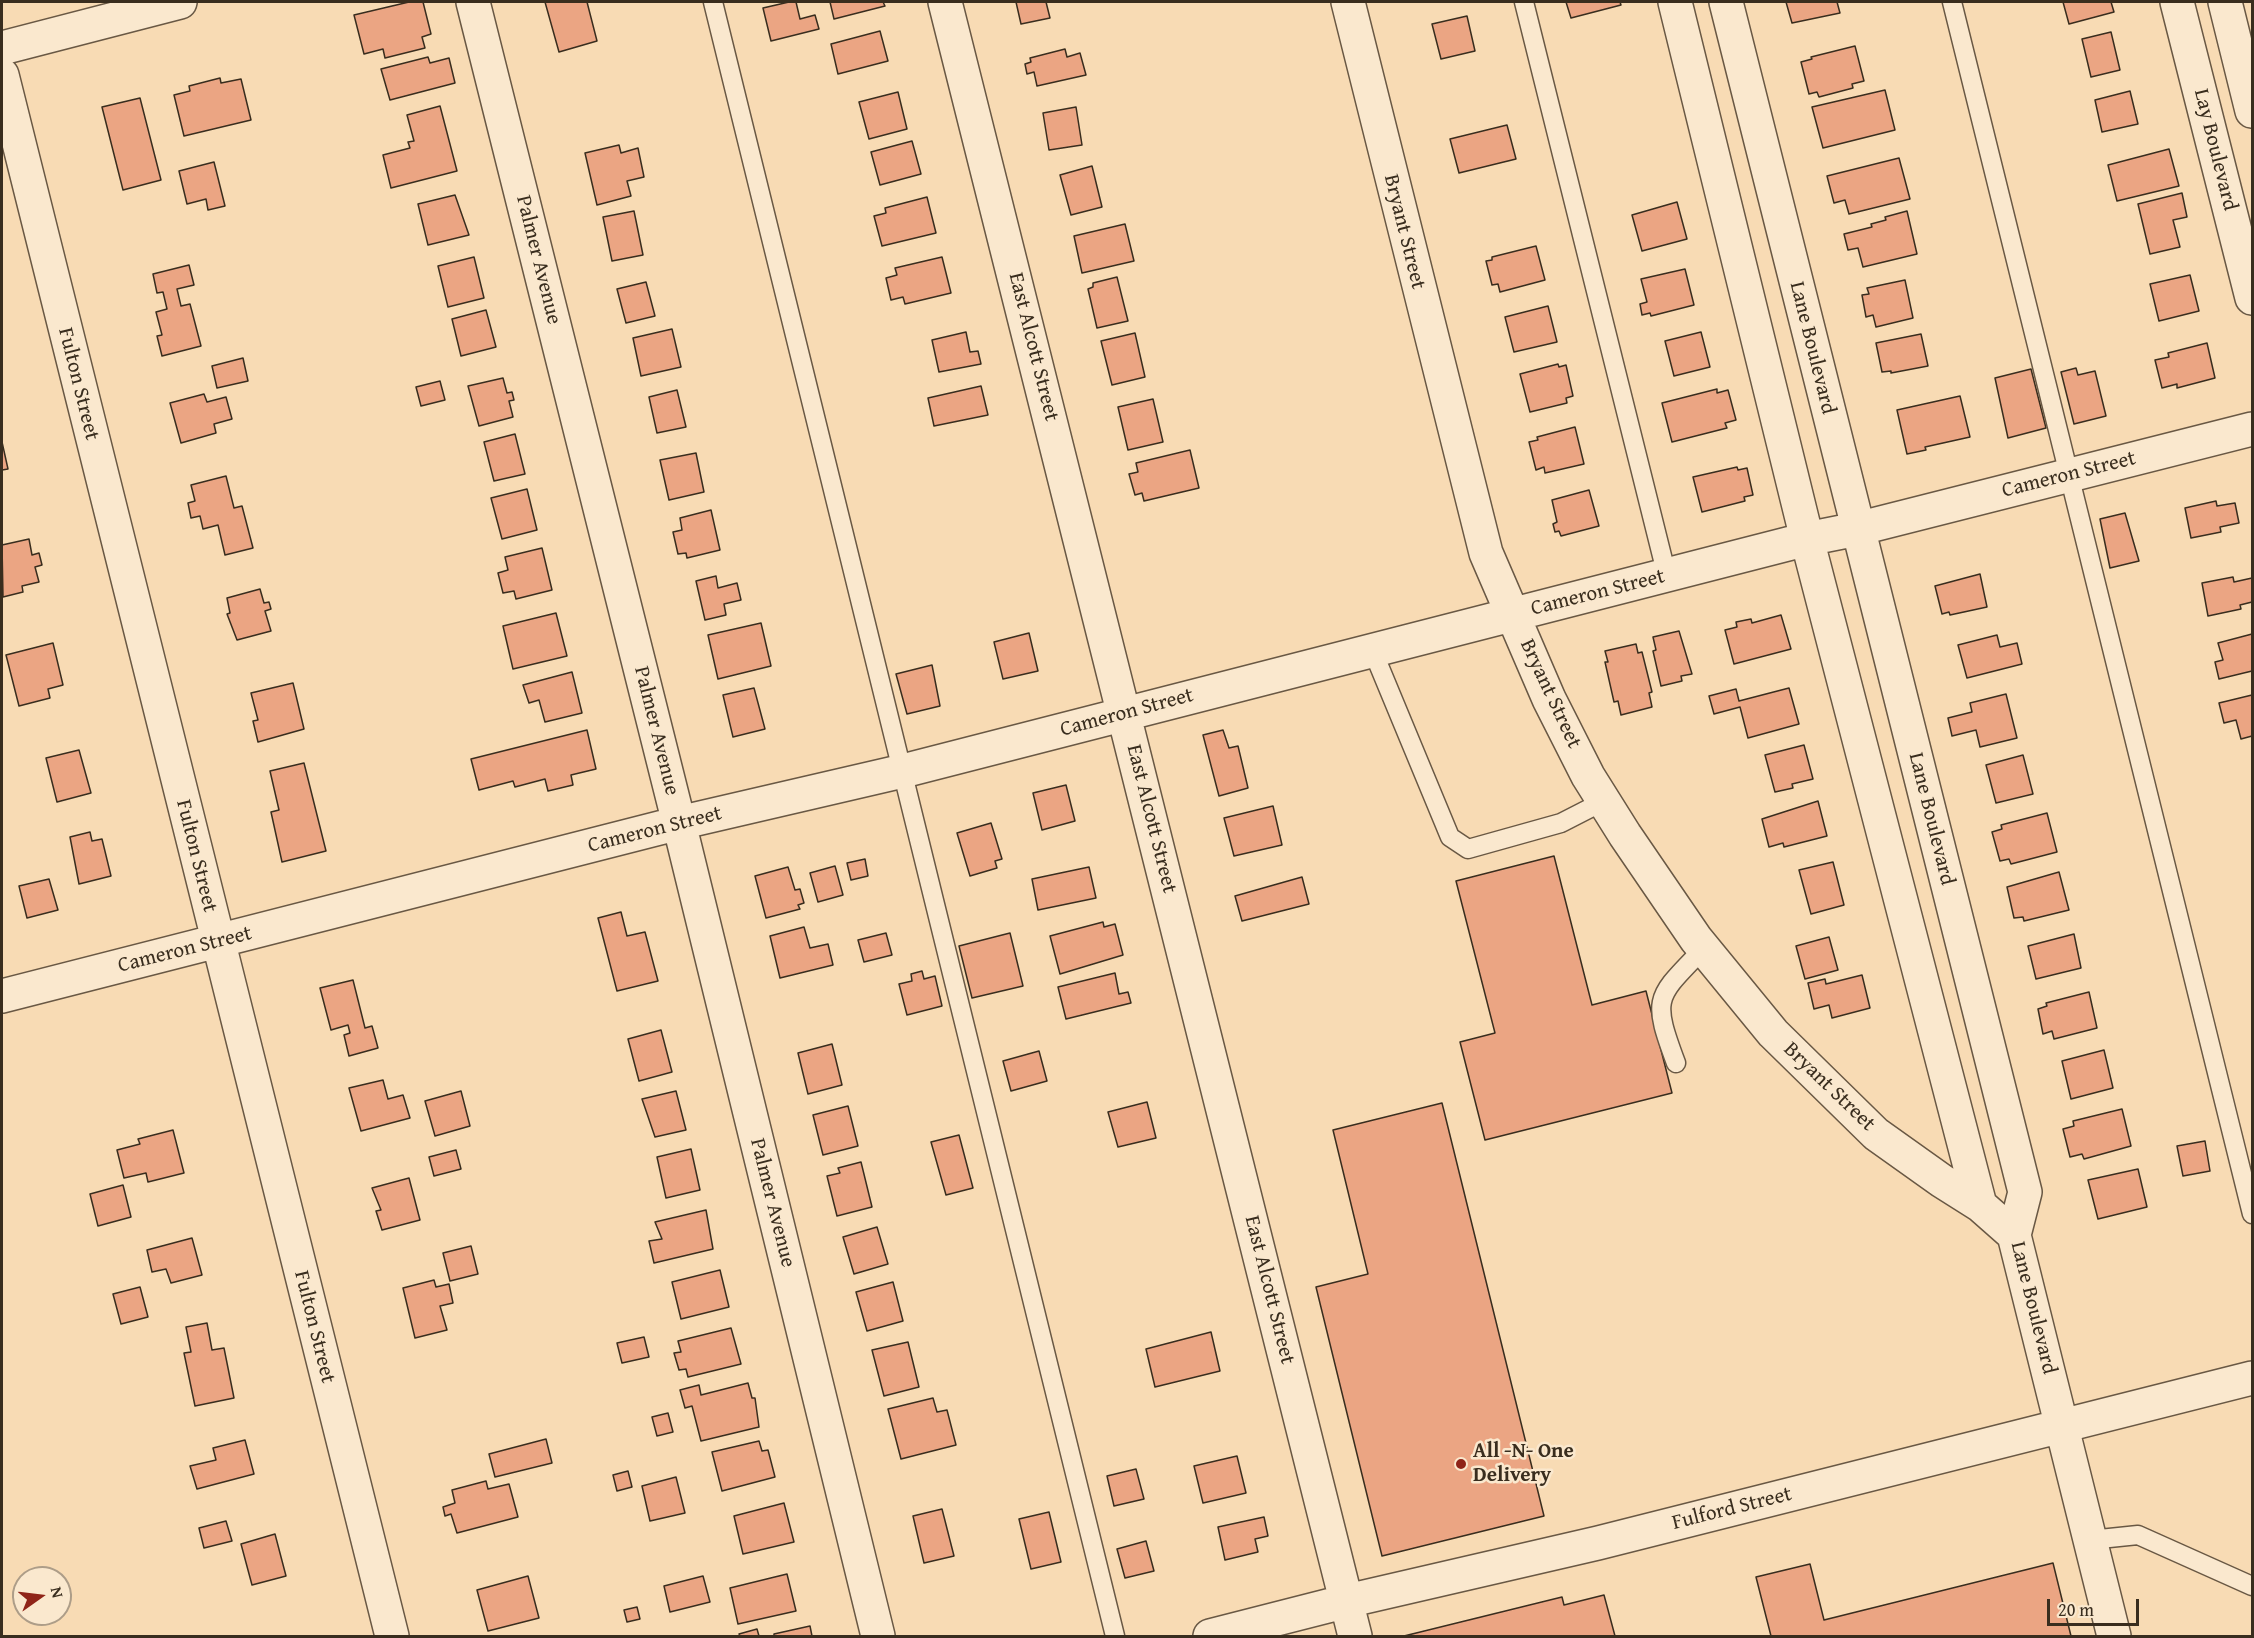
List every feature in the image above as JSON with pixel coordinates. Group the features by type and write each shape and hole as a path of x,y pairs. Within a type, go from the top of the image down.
{"street":[{"path":"2,48 180,2"},
{"name":"Palmer Avenue","path":"473,2 679,823 878,1636"},
{"name":"East Alcott Street","path":"945,2 1355,1636"},
{"name":"Bryant Street","path":"1348,2 1470,498 1486,553 1549,699 1604,801 1704,948 1773,1033 1876,1134 1980,1205 2014,1235"},
{"path":"1675,2 1807,538 1980,1205"},
{"name":"Lane Boulevard","path":"1726,2 2025,1192 2014,1235 2114,1636"},
{"name":"Lay Boulevard","path":"2177,2 2253,298"},
{"path":"2225,2 2253,111"},
{"name":"Fulton Street","path":"2,75 392,1636"},
{"path":"1702,109 1750,97"},
{"name":"Cameron Street","path":"2,996 679,823 903,771 1372,649 1667,576 1807,538 1857,529 2253,429"},
{"name":"Fulford Street","path":"1210,1636 1347,1601 1598,1543 2253,1378"}],"lane":[{"path":"713,2 1115,1636"},
{"path":"1524,2 1667,576"},
{"path":"1952,2 2253,1214"},
{"path":"1372,649 1450,837 1468,849 1561,823 1604,801"},
{"path":"1676,1063 1663,1028 1660,1004 1668,986 1704,948"},
{"path":"2090,1540 2138,1534 2253,1586"}],"building":[{"path":"409,2 423,2 431,34 422,37 425,48 385,58 383,49 364,54 354,15"},
{"path":"545,2 587,2 597,41 559,52"},
{"path":"796,2 800,19 815,15 819,29 771,41 763,8"},
{"path":"830,2 883,2 885,6 834,19"},
{"path":"1016,2 1046,2 1050,18 1021,24"},
{"path":"1566,2 1620,2 1621,5 1571,18"},
{"path":"1786,2 1837,2 1840,13 1792,23"},
{"path":"2063,2 2111,2 2114,12 2069,24"},
{"path":"1467,16 1475,51 1441,59 1432,24"},
{"path":"880,31 888,61 838,74 831,44"},
{"path":"2111,32 2120,70 2091,77 2082,39"},
{"path":"1855,46 1864,81 1852,84 1853,88 1819,97 1817,92 1809,94 1801,62 1812,59 1811,57"},
{"path":"1065,49 1067,57 1080,53 1086,75 1037,86 1034,72 1027,74 1025,64 1031,62 1030,58"},
{"path":"428,57 430,63 449,58 455,83 390,100 381,69"},
{"path":"220,78 221,83 241,79 251,120 184,136 174,95 190,91 189,86"},
{"path":"1885,90 1895,130 1823,148 1812,107"},
{"path":"2130,91 2138,124 2102,132 2095,100"},
{"path":"898,92 907,129 869,139 859,102"},
{"path":"140,98 161,180 123,190 102,107"},
{"path":"440,106 457,171 391,188 383,155 410,148 408,142 414,141 407,115"},
{"path":"1076,107 1082,145 1049,150 1043,113"},
{"path":"1507,125 1516,159 1459,173 1450,139"},
{"path":"912,141 921,174 880,185 871,152"},
{"path":"619,145 621,153 638,148 644,177 627,181 631,196 597,205 585,153"},
{"path":"2169,149 2179,186 2117,201 2108,165"},
{"path":"1899,158 1910,199 1849,214 1845,200 1834,203 1827,176"},
{"path":"214,162 225,206 208,210 206,199 187,204 179,171"},
{"path":"1092,166 1102,207 1071,215 1060,175"},
{"path":"2182,193 2187,217 2173,220 2180,247 2150,254 2138,204"},
{"path":"455,195 469,235 428,245 418,204"},
{"path":"927,197 936,233 882,246 874,216 886,213 885,208"},
{"path":"1677,202 1687,239 1642,251 1632,215"},
{"path":"634,211 643,255 612,261 603,217"},
{"path":"1907,211 1917,254 1863,267 1858,248 1848,250 1844,234 1872,227 1871,224 1886,220 1885,217"},
{"path":"1125,224 1134,261 1082,273 1074,236"},
{"path":"1536,246 1545,280 1500,292 1498,284 1492,285 1486,261 1492,260 1492,257"},
{"path":"474,257 484,298 448,307 438,266"},
{"path":"942,257 951,293 905,304 903,297 891,300 886,278 897,275 895,268"},
{"path":"189,265 194,285 177,289 181,306 190,304 201,346 162,356 157,336 162,335 156,312 167,309 163,292 157,293 153,274"},
{"path":"1685,269 1694,305 1651,316 1650,313 1642,315 1640,304 1647,302 1641,279"},
{"path":"2190,275 2199,311 2159,321 2150,284"},
{"path":"1117,277 1128,321 1097,328 1088,289 1093,287 1093,283"},
{"path":"1905,280 1913,318 1876,327 1873,315 1866,317 1862,295 1869,294 1867,288"},
{"path":"646,282 655,316 626,323 617,289"},
{"path":"1548,306 1557,342 1514,352 1505,317"},
{"path":"486,310 496,347 461,356 452,319"},
{"path":"672,329 681,367 641,376 633,338"},
{"path":"966,332 970,352 978,351 981,364 939,372 932,340"},
{"path":"1701,332 1710,367 1674,376 1665,341"},
{"path":"1135,333 1145,377 1112,385 1101,341"},
{"path":"1921,334 1928,366 1891,373 1891,371 1882,372 1876,343"},
{"path":"2207,343 2215,378 2177,388 2177,384 2162,388 2155,360 2169,357 2168,353"},
{"path":"243,358 248,381 217,388 212,366"},
{"path":"1558,364 1559,367 1566,365 1573,396 1566,398 1567,403 1530,412 1520,374"},
{"path":"2076,368 2078,375 2095,371 2106,416 2074,424 2061,372"},
{"path":"2031,369 2046,428 2008,438 1995,378"},
{"path":"503,378 507,393 512,392 514,400 509,401 513,417 479,426 468,386"},
{"path":"440,381 445,400 421,406 416,387"},
{"path":"981,386 988,415 934,426 928,398"},
{"path":"1717,389 1717,393 1728,390 1736,420 1725,423 1727,428 1672,442 1662,403"},
{"path":"677,390 686,427 657,433 649,397"},
{"path":"204,394 207,402 226,397 232,419 214,424 216,433 181,443 170,403"},
{"path":"1960,396 1970,437 1925,447 1926,450 1907,454 1897,410"},
{"path":"1153,399 1163,442 1128,450 1118,407"},
{"path":"1575,427 1584,464 1545,473 1544,467 1536,470 1529,442 1538,440 1537,437"},
{"path":"515,434 525,474 494,481 484,442"},
{"path":"2,442 8,469 2,470"},
{"path":"1190,450 1199,488 1144,501 1142,493 1135,495 1129,474 1138,472 1136,463"},
{"path":"696,453 704,492 669,500 660,460"},
{"path":"1737,467 1738,470 1747,468 1753,495 1744,497 1745,501 1702,512 1693,477"},
{"path":"226,476 234,508 242,506 253,548 225,555 218,525 203,529 200,516 191,518 188,503 195,501 191,485"},
{"path":"527,489 537,530 502,539 491,498"},
{"path":"1589,490 1599,526 1561,536 1559,531 1555,532 1553,524 1557,522 1552,500"},
{"path":"2216,501 2217,506 2235,503 2239,523 2220,527 2221,532 2191,538 2185,508"},
{"path":"711,510 720,550 687,558 686,553 678,554 673,532 682,530 680,518"},
{"path":"2125,513 2139,561 2110,568 2100,519"},
{"path":"29,539 32,555 39,553 42,565 35,567 39,582 22,586 23,592 3,597 2,545"},
{"path":"542,548 552,590 516,599 514,591 503,593 498,573 508,570 505,557"},
{"path":"1980,574 1987,607 1950,615 1949,612 1942,614 1935,586"},
{"path":"716,576 718,588 737,583 741,600 724,604 726,615 705,620 696,581"},
{"path":"2233,577 2234,582 2252,578 2252,602 2240,605 2241,609 2208,616 2202,583"},
{"path":"260,589 264,603 269,602 271,609 265,611 271,631 237,640 227,614 230,613 227,598"},
{"path":"556,613 567,656 513,669 503,626"},
{"path":"1781,615 1791,649 1734,664 1725,630 1737,627 1736,622 1751,619 1752,623"},
{"path":"761,623 771,666 718,679 708,635"},
{"path":"1679,631 1692,674 1681,676 1682,681 1661,686 1653,651 1656,650 1653,637"},
{"path":"1029,633 1038,671 1003,679 994,642"},
{"path":"2252,634 2252,671 2219,679 2215,662 2223,660 2218,643"},
{"path":"1997,635 2000,647 2017,643 2022,664 1967,678 1958,645"},
{"path":"53,643 63,685 48,689 50,698 19,706 6,655"},
{"path":"1636,644 1638,653 1642,652 1652,692 1649,693 1652,707 1621,715 1618,701 1614,702 1605,662 1608,662 1605,651"},
{"path":"932,665 940,706 907,714 896,674"},
{"path":"572,672 582,713 545,722 539,700 529,703 523,685"},
{"path":"293,683 304,729 258,742 253,721 258,720 251,693"},
{"path":"754,688 765,729 733,737 723,695"},
{"path":"1789,688 1799,724 1748,738 1740,707 1714,714 1709,696 1736,689 1739,701"},
{"path":"2006,694 2017,738 1980,747 1976,730 1952,736 1948,718 1972,712 1970,703"},
{"path":"2252,695 2252,736 2241,739 2236,720 2224,723 2219,703"},
{"path":"587,730 596,769 571,775 573,785 548,791 545,779 515,787 513,781 479,790 471,759"},
{"path":"1223,730 1229,748 1238,746 1248,788 1219,796 1203,735"},
{"path":"1804,745 1813,779 1792,784 1793,788 1775,792 1765,755"},
{"path":"79,750 91,793 57,802 46,758"},
{"path":"2023,755 2033,794 1996,803 1986,765"},
{"path":"304,763 326,851 282,862 271,812 279,810 270,771"},
{"path":"1066,785 1075,821 1042,830 1033,793"},
{"path":"1818,801 1827,836 1784,847 1783,843 1769,847 1762,819"},
{"path":"1273,806 1282,845 1234,856 1224,818"},
{"path":"2047,813 2057,852 2011,864 2009,859 2000,861 1992,832 2002,829 2001,825"},
{"path":"991,823 1002,859 995,861 997,868 970,876 957,833"},
{"path":"90,832 92,841 102,839 111,876 79,884 70,837"},
{"path":"1554,856 1592,1005 1646,991 1672,1093 1485,1140 1460,1042 1495,1033 1456,881"},
{"path":"865,859 868,876 851,880 847,863"},
{"path":"1833,862 1844,905 1811,914 1799,870"},
{"path":"835,866 843,895 818,902 810,873"},
{"path":"788,867 795,890 800,889 804,903 798,905 800,909 766,918 755,876"},
{"path":"1089,867 1096,898 1038,910 1032,879"},
{"path":"2059,872 2069,910 2024,921 2023,917 2014,918 2007,887"},
{"path":"1302,877 1309,904 1242,921 1235,896"},
{"path":"49,879 58,910 27,918 19,886"},
{"path":"621,912 627,936 645,932 658,981 617,991 598,918"},
{"path":"1103,922 1104,927 1115,924 1123,955 1060,974 1050,936"},
{"path":"804,927 810,948 828,944 833,965 780,978 770,936"},
{"path":"886,933 892,955 864,962 858,940"},
{"path":"1010,933 1023,986 972,998 959,946"},
{"path":"2074,934 2081,968 2036,979 2028,946"},
{"path":"1829,937 1838,970 1805,979 1796,946"},
{"path":"922,971 924,979 935,976 942,1006 907,1015 899,984 912,981 911,974"},
{"path":"1115,973 1119,994 1128,992 1131,1003 1066,1019 1058,987"},
{"path":"1862,975 1870,1008 1832,1018 1829,1005 1814,1009 1808,983 1825,979 1826,984"},
{"path":"353,980 365,1028 372,1026 378,1048 349,1056 344,1035 350,1033 348,1025 331,1030 320,988"},
{"path":"2089,992 2097,1028 2054,1039 2052,1031 2043,1034 2038,1009 2047,1006 2046,1003"},
{"path":"661,1030 672,1072 639,1081 628,1039"},
{"path":"832,1044 842,1085 808,1094 798,1053"},
{"path":"2104,1050 2113,1088 2071,1099 2062,1061"},
{"path":"1039,1051 1047,1081 1011,1091 1003,1061"},
{"path":"383,1080 388,1099 403,1095 410,1118 361,1131 349,1088"},
{"path":"461,1091 470,1126 435,1136 425,1101"},
{"path":"676,1091 686,1130 655,1137 642,1099"},
{"path":"1147,1102 1156,1138 1118,1147 1108,1112"},
{"path":"1442,1103 1544,1516 1382,1556 1316,1287 1368,1274 1333,1130"},
{"path":"848,1106 858,1146 823,1155 813,1115"},
{"path":"2122,1109 2131,1146 2084,1159 2082,1154 2070,1157 2063,1129 2074,1126 2073,1121"},
{"path":"173,1130 184,1173 148,1182 146,1173 124,1178 117,1150 140,1144 138,1139"},
{"path":"959,1135 973,1188 946,1195 931,1142"},
{"path":"2205,1141 2210,1171 2183,1176 2177,1146"},
{"path":"691,1149 700,1190 666,1198 657,1157"},
{"path":"456,1150 461,1169 434,1176 429,1157"},
{"path":"861,1162 872,1207 837,1216 827,1176 840,1173 838,1168"},
{"path":"2138,1169 2147,1207 2098,1219 2088,1180"},
{"path":"409,1178 420,1220 382,1230 376,1211 381,1210 372,1188"},
{"path":"123,1185 131,1217 98,1226 90,1194"},
{"path":"706,1210 713,1249 654,1263 649,1241 662,1239 655,1222"},
{"path":"877,1227 888,1264 854,1274 843,1237"},
{"path":"192,1238 202,1275 171,1283 166,1269 152,1272 147,1250"},
{"path":"471,1246 478,1274 450,1281 443,1253"},
{"path":"720,1270 729,1307 681,1319 672,1282"},
{"path":"434,1280 436,1287 449,1284 453,1303 440,1306 447,1330 415,1338 403,1288"},
{"path":"893,1282 903,1321 867,1331 856,1292"},
{"path":"140,1287 148,1317 121,1324 113,1294"},
{"path":"207,1323 212,1350 224,1348 234,1398 195,1406 184,1353 191,1352 186,1327"},
{"path":"731,1328 741,1364 688,1377 686,1369 679,1370 674,1353 681,1352 678,1341"},
{"path":"1211,1332 1220,1371 1155,1387 1146,1349"},
{"path":"644,1337 649,1357 622,1363 617,1343"},
{"path":"908,1342 919,1387 884,1396 872,1350"},
{"path":"748,1383 752,1398 755,1398 759,1427 701,1441 692,1406 685,1408 680,1390 699,1385 701,1395"},
{"path":"933,1398 937,1412 947,1410 956,1445 901,1459 888,1409"},
{"path":"668,1413 673,1432 657,1436 652,1417"},
{"path":"546,1439 552,1463 495,1477 489,1454"},
{"path":"245,1440 254,1474 197,1489 190,1466 216,1460 213,1448"},
{"path":"759,1441 762,1451 768,1450 775,1477 722,1491 712,1452"},
{"path":"1237,1456 1246,1493 1203,1503 1194,1466"},
{"path":"1136,1469 1144,1499 1114,1506 1107,1476"},
{"path":"628,1471 632,1487 617,1491 613,1475"},
{"path":"676,1477 685,1513 650,1521 642,1486"},
{"path":"486,1481 488,1489 509,1484 518,1517 457,1533 451,1514 445,1516 443,1507 455,1503 452,1490"},
{"path":"784,1503 794,1542 743,1554 734,1516"},
{"path":"942,1509 954,1556 924,1563 913,1516"},
{"path":"1049,1512 1061,1562 1031,1569 1019,1519"},
{"path":"1264,1517 1268,1536 1255,1539 1258,1552 1225,1560 1218,1527"},
{"path":"226,1521 232,1541 204,1548 199,1528"},
{"path":"275,1534 286,1576 252,1585 241,1544"},
{"path":"1146,1541 1154,1571 1125,1578 1117,1549"},
{"path":"2053,1563 2071,1636 1771,1636 1756,1577 1810,1564 1824,1620"},
{"path":"787,1574 796,1611 738,1624 730,1588"},
{"path":"528,1576 539,1618 488,1631 477,1590"},
{"path":"703,1576 710,1602 670,1612 664,1586"},
{"path":"1604,1595 1615,1636 1404,1636 1562,1597 1564,1605"},
{"path":"637,1607 640,1619 627,1622 624,1610"},
{"path":"810,1626 812,1636 774,1636 774,1634"},
{"path":"757,1629 759,1636 740,1636 739,1634"}],"place":[{"name":"All -N- One Delivery","path":"1461,1464"}]}
